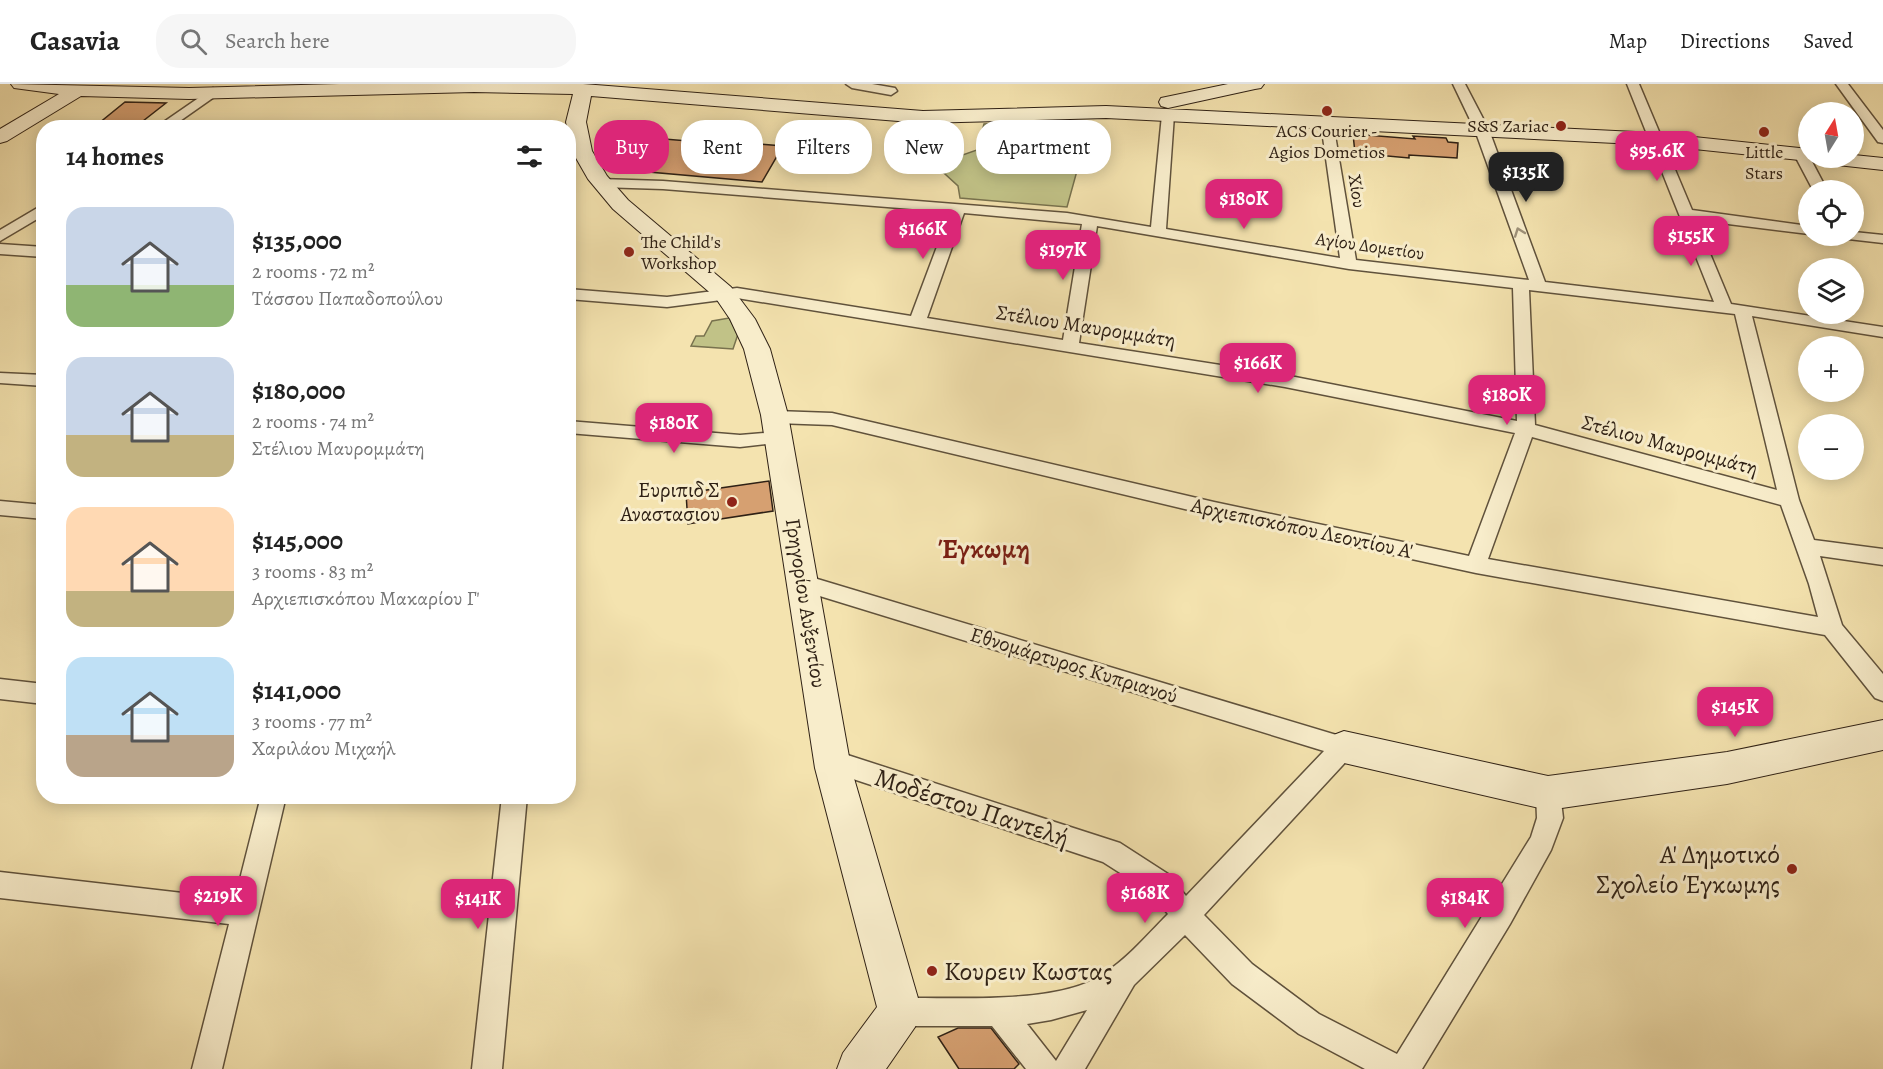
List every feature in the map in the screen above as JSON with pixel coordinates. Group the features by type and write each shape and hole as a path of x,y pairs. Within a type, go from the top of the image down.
{"street":[{"path":"20,84 78,90 213,92 328,87 548,86 886,115 923,117 1106,112 1656,139 1798,154"},
{"path":"852,84 893,87 886,115"},
{"path":"1106,112 1198,98 1255,84"},
{"path":"1459,84 1482,130 1530,286 1526,429 1476,565"},
{"path":"1633,84 1687,214 1734,309 1789,500 1820,584 1832,628 1883,691"},
{"path":"1842,84 1883,139"},
{"path":"0,137 78,90"},
{"name":"Γρηγορίου Αυξεντίου","path":"583,90 579,102 580,145 600,183 625,210 692,262 723,292 742,317 758,351 777,427 832,761 900,1012"},
{"path":"173,120 213,92"},
{"path":"1198,98 1189,104 1189,110 1206,117"},
{"path":"1158,233 1168,115"},
{"name":"Χίου","path":"1327,123 1348,264"},
{"path":"1864,162 1883,164"},
{"name":"Αγίου Δομετίου","path":"600,183 663,185 1043,214 1348,264 1734,309 1883,332"},
{"path":"917,322 959,208"},
{"path":"0,237 36,213"},
{"path":"1687,214 1798,229"},
{"path":"1070,346 1090,221"},
{"path":"1864,237 1883,239"},
{"path":"0,249 36,251"},
{"path":"576,295 668,302 697,299 723,292"},
{"name":"Στέλιου Μαυρομμάτη","path":"723,292 1285,381 1526,429 1789,500"},
{"path":"0,378 36,380"},
{"name":"Αρχιεπισκόπου Λεοντίου Α'","path":"576,428 740,441 777,427 832,419 1214,509 1476,565 1832,628"},
{"path":"0,507 36,511"},
{"path":"1805,546 1883,557"},
{"name":"Εθνομάρτυρος Κυπριανού","path":"804,583 1344,747"},
{"path":"0,689 36,693"},
{"path":"859,1069 900,1012 1031,1009 1083,998 1102,991 1127,972 1186,916 1344,747 1548,794 1726,768 1883,735"},
{"name":"Μοδέστου Παντελή","path":"832,761 1111,852 1160,883 1186,916 1242,974 1301,1018 1396,1069"},
{"path":"1404,1069 1500,915 1542,842 1550,818 1548,794"},
{"path":"207,1069 272,804"},
{"path":"487,1069 514,804"},
{"path":"0,885 244,913"},
{"path":"1068,1069 1127,972"},
{"path":"998,1010 1045,1069"}],"green space":[{"path":"976,150 976,174 1076,174 1067,207 960,198 958,186 945,174 964,174 964,155"},
{"path":"729,318 738,334 733,349 691,346 696,336 704,336 712,321"}],"building":[{"path":"125,102 166,103 144,120 103,120"},
{"path":"1353,134 1415,139 1413,136 1446,138 1448,142 1458,143 1457,158 1409,155 1409,158 1355,153"},
{"path":"669,139 681,140 681,174 763,174 763,144 775,145 775,160 762,182 669,174"},
{"name":"Ευριπιδ Σ Αναστασιου","path":"769,481 773,511 688,524 686,493"},
{"path":"958,1028 991,1028 1019,1064 1014,1069 959,1069 938,1037"}],"place":[{"name":"ACS Courier - Agios Dometios","path":"1327,111"},
{"name":"S&S Zariac","path":"1561,126"},
{"name":"Little Stars","path":"1764,132"},
{"name":"The Child's Workshop","path":"629,252"},
{"name":"Ευριπιδ Σ Αναστασιου","path":"732,502"},
{"name":"Α' Δημοτικό Σχολείο Έγκωμης","path":"1792,869"},
{"name":"Κουρειν Κωστας","path":"932,971"}],"district":[{"name":"Έγκωμη","path":"984,549"}]}
